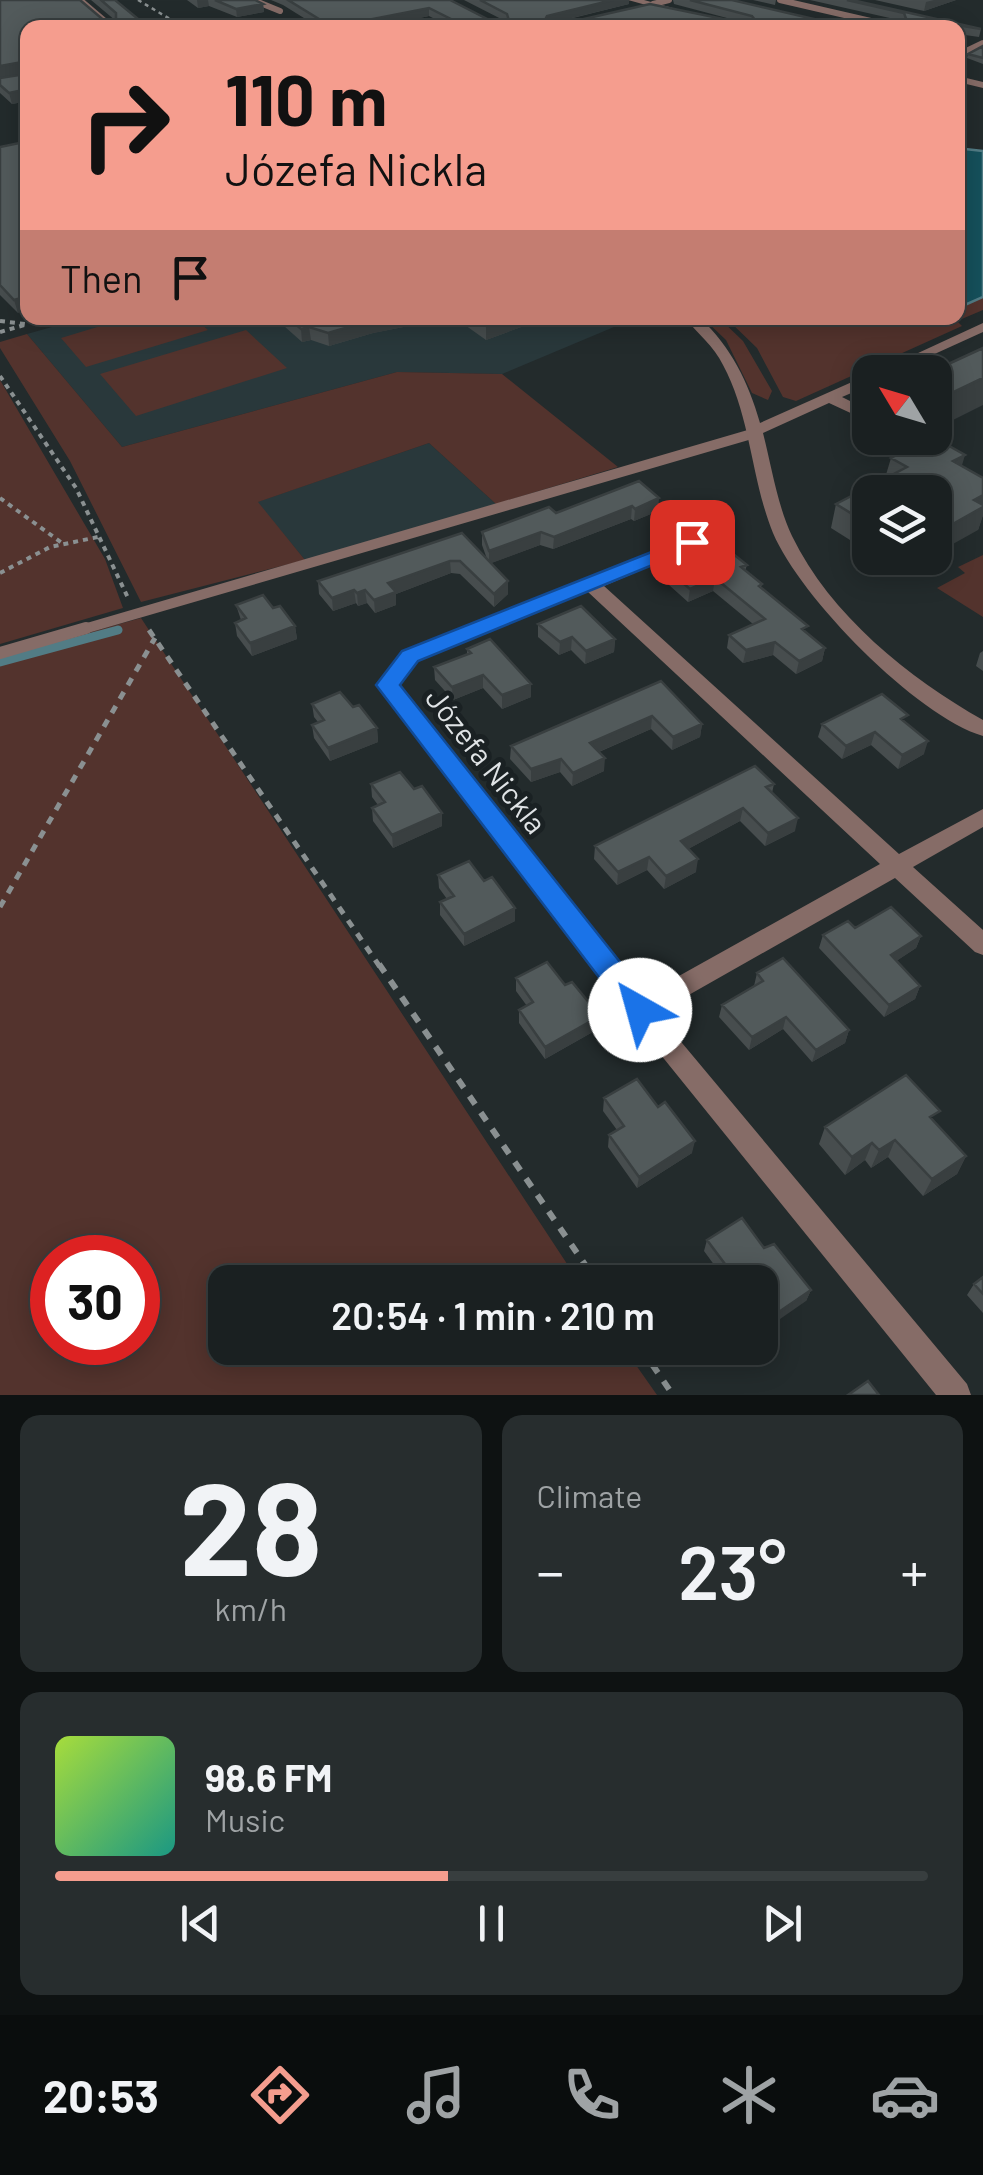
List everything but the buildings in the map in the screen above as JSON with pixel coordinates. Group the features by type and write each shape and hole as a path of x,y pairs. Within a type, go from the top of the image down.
{"street":[{"path":"633,0 692,14"},
{"path":"621,12 653,4"},
{"path":"699,325 730,358 755,432 766,488 784,537 832,610 893,665 983,729"},
{"path":"922,355 983,327"},
{"path":"942,346 960,356"},
{"path":"755,432 852,387"},
{"path":"829,397 852,408"},
{"name":"Józefa Nickla","path":"692,542 410,656 387,685 640,1010 956,1395"},
{"path":"592,584 983,945"},
{"path":"640,1010 983,816"}],"lane":[{"path":"80,0 103,20"},
{"path":"253,0 280,10"},
{"path":"653,4 669,0"},
{"path":"780,0 866,20"},
{"path":"965,48 981,44"},
{"path":"968,46 983,54"},
{"path":"0,653 755,432"}],"path":[{"path":"138,0 172,20"},
{"path":"0,332 24,325"},
{"path":"0,376 76,488 136,614 585,1265"},
{"path":"0,498 64,544"},
{"path":"0,573 64,544 98,537"},
{"path":"0,907 155,638"},
{"path":"653,1365 673,1395"}],"shaded area":[{"path":"983,297 983,310 965,318 965,305"},
{"path":"59,325 619,325 502,374 397,372 122,447 27,334"},
{"path":"104,325 202,325 208,330 86,367 61,338"},
{"path":"710,325 726,325 743,341 772,391 768,400 752,393 726,340"},
{"path":"733,325 962,326 898,355 852,355 852,376 796,401 783,397 757,348"},
{"path":"246,330 287,368 136,416 100,374"},
{"path":"27,334 122,447 397,372 502,374 618,467 496,504 429,443 258,502 305,560 141,602 70,461 0,348 0,342"},
{"path":"0,380 105,559 123,608 0,644"},
{"path":"429,443 496,504 305,560 257,502"},
{"path":"983,555 983,617 937,588 965,573 958,567"},
{"path":"141,618 568,1265 208,1265 208,1365 636,1365 657,1395 0,1395 0,657"}],"water":[{"path":"965,149 983,151 983,297 965,305"}],"waterway":[{"path":"0,662 118,630"}],"route":[{"path":"640,1010 387,685 410,656 692,542"}]}
